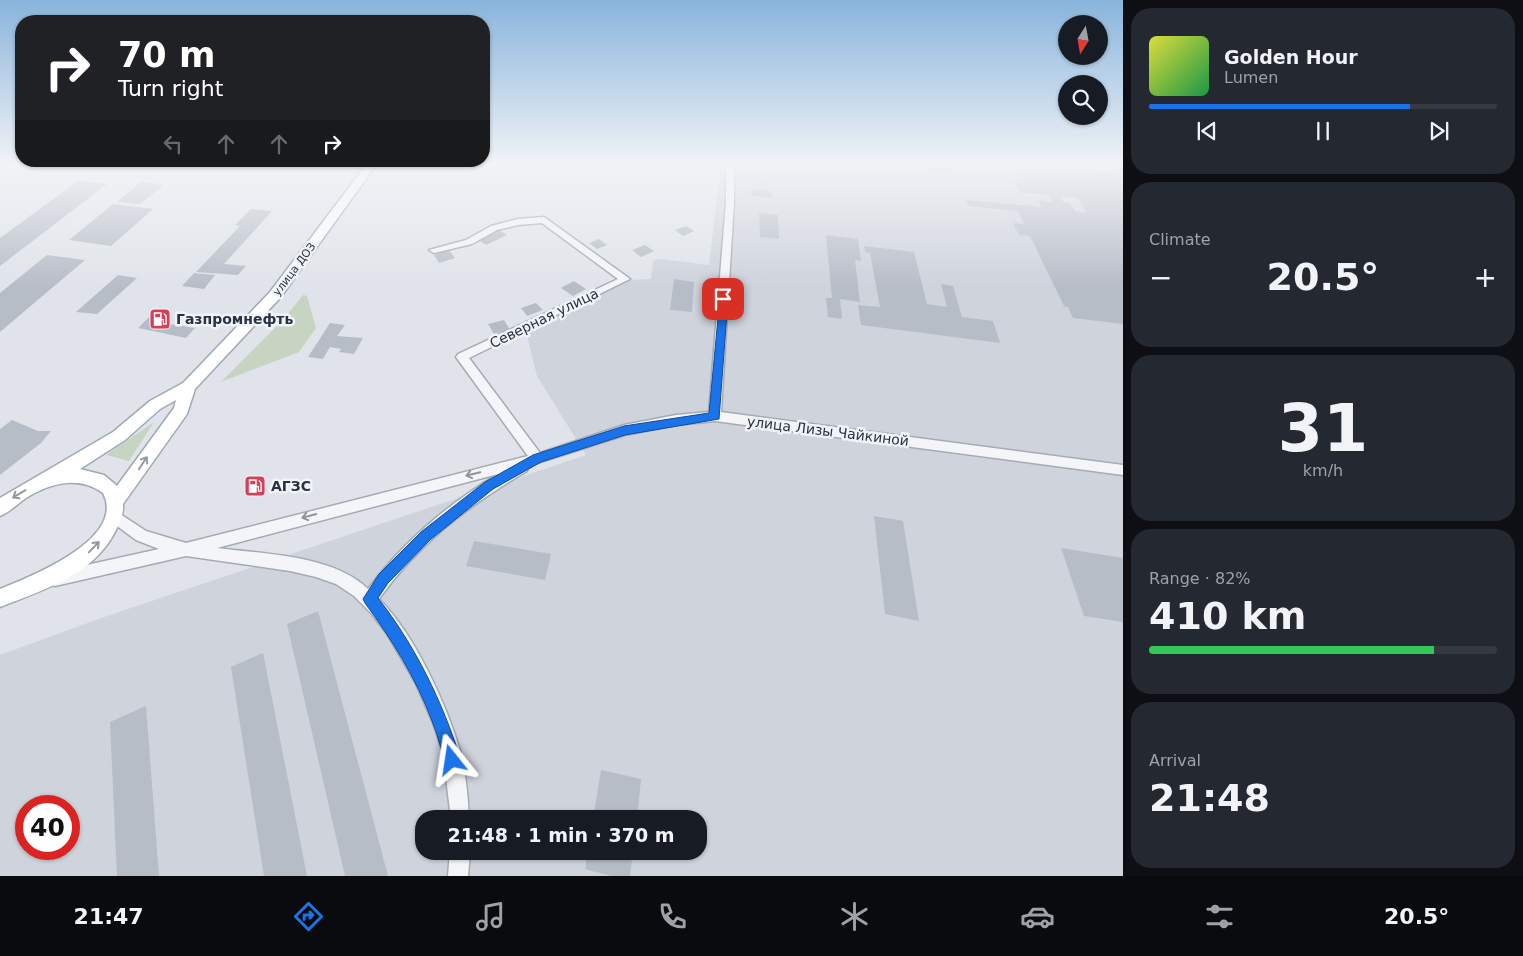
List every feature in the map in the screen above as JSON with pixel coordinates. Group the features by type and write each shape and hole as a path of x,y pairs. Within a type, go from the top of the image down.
{"main road":[{"name":"улица ДОЗ","path":"188,387 275,295 341,206"},
{"path":"0,508 18,495 44,482 118,436 155,405 188,387"},
{"path":"0,598 62,572 83,558 100,541 114,509 181,410 188,387"},
{"path":"44,482 68,477 89,477 105,484 110,490 114,509"},
{"path":"0,586 24,586 39,582"}],"street":[{"path":"715,416 728,206"},
{"name":"Северная улица","path":"434,250 469,242 494,228 518,222 544,220 625,278 462,357 537,458"},
{"name":"улица Лизы Чайкиной","path":"537,458 624,430 676,420 715,416 1046,458 1123,470"},
{"path":"39,582 186,548 537,458"},
{"path":"370,599 384,578 425,536 489,486 537,458"},
{"path":"114,509 130,530 146,539 168,546 324,573 347,583 370,599 395,632 424,685 440,721 449,745 456,774 459,810"},
{"path":"458,876 459,860"}],"shaded area":[{"path":"716,206 1123,206 1123,876 0,876 0,655 104,617 586,455 537,376 526,331 627,280 651,279 653,261 660,259 709,265"}],"green space":[{"path":"303,295 307,296 316,328 299,352 221,382 283,320"},
{"path":"154,422 129,461 106,455"}],"building":[{"path":"44,206 78,206 0,266 0,238"},
{"path":"111,206 153,209 111,246 69,240"},
{"path":"969,206 1072,206 1075,211 1087,213 1083,206 1123,206 1123,324 1073,318 1068,307 1064,306 1030,236 1019,235 1013,223 1024,224 1018,211"},
{"path":"251,209 272,211 224,264 246,266 238,275 196,272 240,226 235,225"},
{"path":"759,213 778,215 779,239 760,237"},
{"path":"686,226 694,231 683,236 675,230"},
{"path":"497,229 507,235 486,245 477,239"},
{"path":"826,235 858,239 861,261 855,260 860,302 840,299 842,319 828,317 826,298 832,298"},
{"path":"599,239 607,245 597,249 589,243"},
{"path":"645,245 654,251 641,257 632,250"},
{"path":"864,246 914,252 927,304 947,307 941,284 953,286 962,317 993,321 1000,343 861,325 858,305 880,307 870,253 865,252"},
{"path":"449,250 455,258 439,263 434,255"},
{"path":"47,255 85,260 0,332 0,293"},
{"path":"194,273 215,275 204,289 182,286"},
{"path":"118,275 137,278 97,314 76,312"},
{"path":"674,279 694,282 692,312 670,310"},
{"path":"574,281 586,289 573,296 561,288"},
{"path":"536,303 543,310 527,316 521,308"},
{"path":"151,315 164,317 158,322 195,328 186,338 138,328"},
{"path":"504,320 510,330 494,334 488,324"},
{"path":"330,323 345,325 337,336 363,338 354,354 339,352 341,349 330,347 323,359 308,357"},
{"path":"12,420 38,431 51,431 41,443 0,475 0,429"},
{"path":"874,516 903,521 919,621 885,614"},
{"path":"474,541 551,554 545,580 466,566"},
{"path":"1061,548 1123,558 1123,622 1084,616"},
{"path":"318,611 388,876 345,876 287,624"},
{"path":"263,653 307,876 264,876 231,667"},
{"path":"146,706 159,876 117,876 110,722"},
{"path":"601,770 641,779 638,810 594,810"},
{"path":"586,860 632,860 630,876 611,876 585,869"}],"place":[{"name":"Газпромнефть","path":"160,319"},
{"name":"АГЗС","path":"255,486"}],"route":[{"path":"452,760 449,745 424,685 395,632 380,609 370,599 384,578 425,536 489,486 537,458 624,430 676,420 715,416 723,299"}]}
